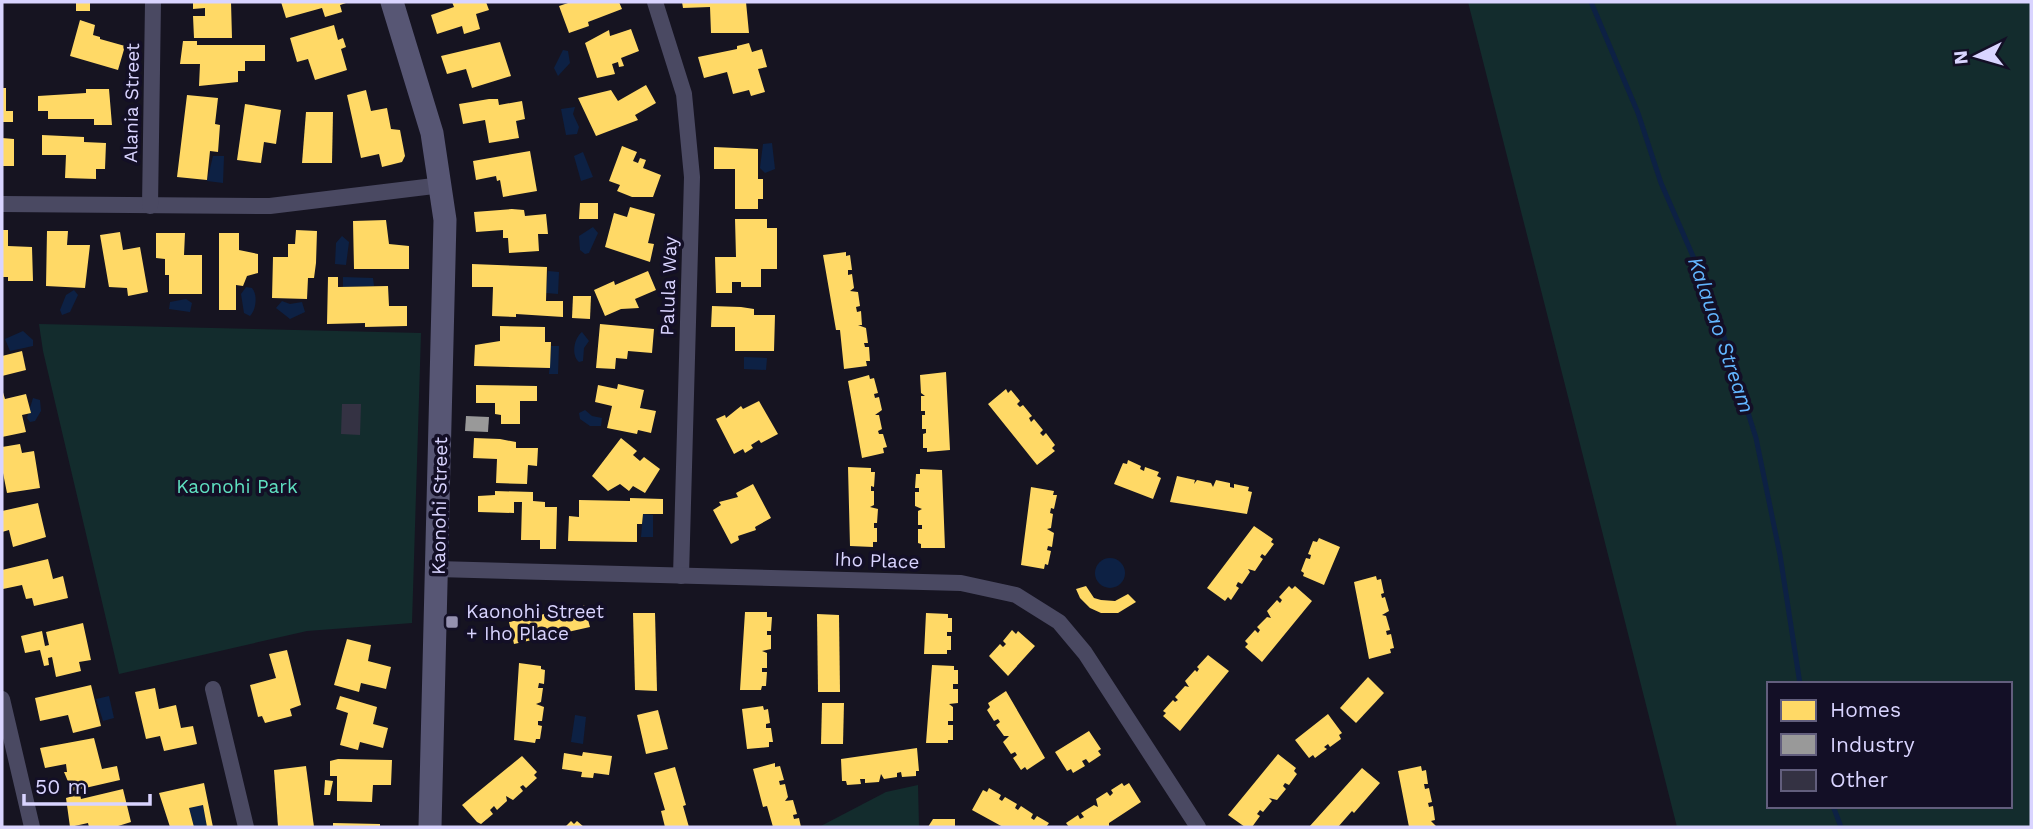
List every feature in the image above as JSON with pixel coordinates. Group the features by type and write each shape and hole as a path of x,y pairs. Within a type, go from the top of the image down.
{"street":[{"name":"Alania Street","path":"150,206 153,2"},
{"name":"Kaonohi Street","path":"392,2 432,133 442,185 446,238 429,827"},
{"name":"Palula Way","path":"656,2 684,94 692,177 681,576"},
{"path":"2,204 279,205 442,185"},
{"name":"Iho Place","path":"437,569 961,583 1016,595 1045,611 1071,636 1198,827"},
{"path":"213,689 246,827"},
{"path":"2,699 32,827"}],"green space":[{"path":"1468,2 2031,2 2031,827 1677,827"},
{"name":"Kaonohi Park","path":"39,324 421,333 412,623 307,631 119,674 43,351"},
{"path":"918,785 919,827 819,827 886,792"}],"water":[{"path":"563,50 568,51 570,63 558,76 554,68"},
{"path":"575,107 573,114 579,127 577,134 566,135 561,109"},
{"path":"772,143 775,169 765,173 760,168 763,144"},
{"path":"583,152 593,177 581,181 574,156"},
{"path":"213,156 224,156 223,183 207,181"},
{"path":"593,227 598,233 589,253 585,254 580,250 579,236"},
{"path":"342,236 349,242 346,265 335,264 336,243"},
{"path":"548,271 559,272 558,294 546,293"},
{"path":"343,277 373,278 374,286 343,287"},
{"path":"246,287 252,288 256,298 250,316 244,313 241,294"},
{"path":"74,290 78,295 70,312 62,315 60,310 66,295"},
{"path":"186,299 192,303 190,312 169,309 170,302"},
{"path":"282,301 290,304 302,302 305,312 290,319 276,308"},
{"path":"23,331 33,340 33,346 10,351 5,339"},
{"path":"582,332 589,341 584,348 583,361 579,362 574,347"},
{"path":"551,346 559,346 558,374 549,374"},
{"path":"744,357 767,358 766,370 744,369"},
{"path":"33,398 40,400 41,411 35,421 30,422 27,418"},
{"path":"585,410 592,416 602,418 601,426 590,426 580,419 579,413"},
{"path":"643,514 653,515 653,537 641,537"},
{"path":"1110,558 1121,562 1125,573 1121,584 1110,588 1099,584 1095,573 1099,562"},
{"path":"109,696 114,718 103,721 96,699"},
{"path":"575,715 586,717 583,744 571,742"},
{"path":"203,805 207,827 194,827 189,808"}],"building: Homes":[{"path":"76,2 90,2 90,11 76,11"},
{"path":"193,2 231,2 232,38 194,38 193,16 205,16 205,8 193,9"},
{"path":"281,2 349,2 340,5 342,12 325,17 322,8 286,18"},
{"path":"452,2 486,2 489,10 476,14 480,29 464,34 462,26 437,34 431,15 454,7"},
{"path":"571,2 619,2 622,9 588,22 589,26 569,33 559,6"},
{"path":"682,2 746,2 749,33 711,33 710,7 683,8"},
{"path":"80,20 95,25 93,35 125,46 118,70 70,56"},
{"path":"334,25 338,40 343,38 346,47 341,49 347,70 315,80 308,59 297,62 290,38"},
{"path":"631,29 639,51 621,58 624,66 619,67 618,62 612,64 615,74 597,78 585,43 609,30 610,36"},
{"path":"183,41 197,41 197,45 265,45 265,61 245,61 245,71 238,71 238,82 199,86 200,64 180,64"},
{"path":"500,42 511,76 472,88 466,69 447,74 441,56"},
{"path":"749,43 752,52 762,49 767,67 758,69 765,92 751,96 749,90 733,94 727,72 704,78 698,57 737,49 737,46"},
{"path":"646,85 656,103 635,115 638,120 596,136 578,98 611,90 618,101"},
{"path":"2,88 6,88 6,111 13,111 13,122 2,122"},
{"path":"86,89 109,89 112,125 94,125 94,119 48,119 48,111 38,111 38,96 86,93"},
{"path":"366,90 371,111 387,108 391,129 400,130 405,156 402,162 382,167 379,154 361,158 347,95"},
{"path":"187,95 218,98 215,124 220,125 218,152 210,151 207,180 177,177"},
{"path":"498,99 499,105 522,101 525,119 516,121 519,138 489,143 485,120 463,124 459,104"},
{"path":"245,104 281,110 276,144 264,142 261,163 237,160"},
{"path":"306,112 333,112 332,163 302,163"},
{"path":"42,135 84,137 84,142 106,143 105,169 96,169 96,179 65,178 66,155 42,155"},
{"path":"2,138 14,139 14,166 2,166"},
{"path":"622,146 637,152 633,161 638,163 640,158 646,160 643,168 661,175 653,197 632,197 617,191 620,185 609,181"},
{"path":"714,147 758,149 758,179 763,179 763,199 758,199 758,209 735,209 735,169 714,169"},
{"path":"530,151 537,191 503,197 500,180 497,181 496,176 476,180 473,161"},
{"path":"580,203 598,203 598,219 579,219"},
{"path":"630,207 655,214 648,243 654,244 650,262 605,247 614,213 627,217"},
{"path":"524,210 525,216 546,214 548,234 538,234 539,251 509,253 508,238 503,238 503,230 476,232 474,212"},
{"path":"735,219 767,219 767,228 777,228 777,269 761,269 761,287 741,287 741,282 732,282 732,293 716,293 715,257 736,257"},
{"path":"386,220 389,244 409,246 409,269 354,269 353,221"},
{"path":"2,230 8,230 8,246 32,247 33,281 8,281 8,277 2,277"},
{"path":"296,230 317,231 314,278 308,278 307,299 272,298 273,257 288,257 288,244 295,244"},
{"path":"47,231 68,231 67,245 90,245 85,288 46,286"},
{"path":"120,232 123,250 140,247 148,292 128,296 127,288 109,287 100,235"},
{"path":"156,233 185,233 184,255 202,255 202,294 169,294 169,275 165,275 165,259 156,258"},
{"path":"219,233 239,233 239,250 258,254 258,273 247,276 243,286 236,285 236,310 219,310"},
{"path":"846,252 846,256 850,255 852,270 848,270 848,275 852,274 854,288 850,291 858,292 860,306 856,307 857,312 861,311 862,325 858,325 866,328 868,343 864,343 865,347 869,347 870,361 866,361 867,366 844,369 840,330 836,330 823,255"},
{"path":"472,264 547,267 546,301 563,301 563,317 516,314 516,317 492,316 493,287 472,287"},
{"path":"648,271 656,290 635,299 639,308 621,309 605,316 594,290 614,281 615,285"},
{"path":"328,277 338,277 338,287 388,286 389,306 407,306 407,326 327,324"},
{"path":"573,296 591,296 590,319 572,318"},
{"path":"712,306 741,307 754,309 754,315 775,315 774,351 735,351 735,327 711,327"},
{"path":"600,324 654,329 652,353 628,351 627,359 616,358 615,369 596,368"},
{"path":"500,326 545,327 545,342 551,342 550,368 474,366 475,345 500,341"},
{"path":"22,351 26,370 2,376 2,356"},
{"path":"946,372 950,450 927,452 927,448 923,448 923,434 926,429 922,429 922,415 925,415 925,411 921,411 921,396 925,396 921,393 920,375"},
{"path":"869,375 870,379 874,378 878,393 874,394 875,398 879,397 882,410 875,415 879,415 882,429 878,431 883,434 887,447 883,448 884,453 862,458 848,381"},
{"path":"618,384 644,390 640,408 656,411 651,433 638,430 637,434 607,428 612,406 595,402 598,385 617,389"},
{"path":"476,385 537,386 537,401 520,401 520,424 501,424 501,415 495,414 495,403 476,403"},
{"path":"2,389 5,399 26,394 31,413 22,415 26,432 2,437"},
{"path":"1006,389 1008,393 1011,390 1020,401 1017,404 1020,407 1023,405 1032,416 1029,418 1031,422 1034,419 1043,430 1040,433 1043,436 1046,433 1055,445 1052,448 1055,451 1037,465 988,404"},
{"path":"759,401 778,434 761,443 759,440 745,453 743,449 734,454 716,419 725,415 726,418 741,406 743,409"},
{"path":"474,438 516,442 516,448 538,448 537,466 528,465 527,484 496,483 497,459 473,458"},
{"path":"621,438 637,451 633,455 640,461 644,457 660,469 645,493 633,486 629,491 620,484 608,491 592,476"},
{"path":"20,444 22,453 34,451 40,488 7,493 2,468 2,447"},
{"path":"1128,460 1141,466 1140,469 1144,471 1145,467 1159,472 1157,476 1161,478 1153,499 1114,484 1123,463 1127,464"},
{"path":"848,467 871,468 871,472 875,472 874,487 871,486 871,491 874,491 874,505 870,507 878,509 877,523 874,523 874,528 877,528 877,542 873,542 873,547 850,546"},
{"path":"920,469 942,470 945,548 921,548 918,543 918,529 922,529 922,525 918,525 918,511 922,509 915,506 915,492 919,492 919,488 915,488 916,474 920,474"},
{"path":"1177,476 1195,480 1194,484 1197,480 1211,483 1213,487 1216,480 1230,483 1230,487 1234,488 1234,484 1249,487 1248,491 1252,492 1247,514 1170,502"},
{"path":"753,484 771,518 755,527 756,530 738,536 739,540 731,544 713,510 721,505 719,502 738,497 736,493"},
{"path":"1031,487 1054,491 1053,495 1057,495 1054,509 1051,508 1050,513 1053,514 1051,528 1047,529 1054,533 1052,547 1048,546 1047,550 1051,551 1048,565 1045,564 1044,569 1021,565"},
{"path":"495,491 533,492 533,501 545,502 545,507 557,507 556,549 540,549 540,540 521,540 522,502 514,502 514,513 478,512 478,496 495,495"},
{"path":"630,498 663,499 663,514 643,514 642,524 637,524 637,542 568,541 569,516 579,517 579,500 630,501"},
{"path":"38,503 46,537 13,547 9,530 2,532 2,511"},
{"path":"1254,526 1273,539 1271,542 1274,544 1265,556 1262,554 1260,557 1263,559 1255,571 1248,569 1250,572 1242,584 1238,582 1236,586 1239,588 1231,600 1228,597 1225,601 1207,588"},
{"path":"1319,538 1340,547 1324,585 1303,576 1301,571 1306,558 1310,559 1311,555 1308,554 1313,541 1317,542"},
{"path":"48,559 53,579 63,576 68,598 34,606 32,598 26,599 22,585 3,589 2,570"},
{"path":"1376,576 1377,580 1381,579 1384,593 1381,594 1382,598 1385,597 1389,611 1382,615 1386,616 1390,630 1386,631 1387,635 1391,634 1394,648 1390,649 1391,653 1369,659 1354,582"},
{"path":"1086,586 1094,598 1115,601 1128,594 1136,602 1118,613 1101,613 1090,608 1080,598 1076,589"},
{"path":"1289,586 1292,589 1295,586 1312,601 1262,662 1245,647 1248,644 1245,641 1255,630 1258,633 1260,630 1257,627 1267,617 1271,618 1267,611 1277,600 1280,603 1282,600 1279,597"},
{"path":"584,605 590,627 514,644 509,622"},
{"path":"745,612 767,612 767,617 772,617 771,631 767,631 767,635 771,635 771,649 762,651 767,653 767,668 762,668 762,672 767,672 766,686 762,686 761,690 740,690"},
{"path":"633,613 655,613 657,691 635,690"},
{"path":"926,613 948,614 948,618 952,618 952,632 947,632 947,636 951,636 951,650 947,650 947,654 924,654"},
{"path":"817,614 839,615 840,692 818,692"},
{"path":"83,623 91,660 79,662 81,671 56,677 52,657 48,658 49,665 44,666 40,650 25,653 21,636 42,631 45,646 49,645 46,632"},
{"path":"1012,630 1016,634 1018,631 1035,646 1008,676 989,656 1000,644 1003,647 1006,644 1003,641"},
{"path":"347,639 371,645 368,661 391,667 386,689 361,683 359,692 334,685"},
{"path":"287,650 301,705 290,709 292,716 265,723 262,716 258,717 250,685 276,678 269,654"},
{"path":"1208,655 1229,671 1180,731 1163,716 1166,713 1163,711 1173,700 1178,700 1175,697 1185,686 1189,687 1185,681 1195,670 1197,672 1197,667"},
{"path":"519,663 541,666 541,669 545,670 544,684 539,683 538,688 543,688 541,702 536,704 544,707 542,721 538,721 538,725 542,726 540,739 536,739 535,743 514,740"},
{"path":"932,665 954,666 954,670 958,670 958,684 953,684 953,689 958,689 958,703 949,704 953,707 953,721 948,721 948,725 953,725 953,740 948,740 948,743 926,743"},
{"path":"1368,677 1384,693 1356,723 1340,708"},
{"path":"91,685 101,726 73,733 68,715 40,721 35,698"},
{"path":"155,688 159,709 176,705 181,728 193,726 197,744 164,751 160,736 146,739 135,692"},
{"path":"1006,691 1045,758 1027,770 1025,767 1021,770 1013,758 1017,755 1015,752 1011,754 1003,742 1009,736 1004,736 996,725 1000,722 998,719 994,721 987,710 990,707 988,703"},
{"path":"340,696 377,707 373,724 388,728 383,748 360,742 358,750 340,745 348,713 336,709"},
{"path":"822,703 844,703 843,744 821,744"},
{"path":"763,706 764,710 768,709 770,723 766,724 766,728 771,728 773,742 769,742 769,747 747,749 742,709"},
{"path":"658,710 668,749 646,754 637,715"},
{"path":"1328,714 1342,733 1339,735 1341,739 1330,747 1328,744 1324,747 1327,749 1315,758 1313,755 1309,758 1295,740"},
{"path":"1089,731 1101,749 1098,751 1101,755 1089,763 1086,759 1082,761 1085,766 1073,773 1071,769 1067,771 1055,752"},
{"path":"94,738 102,769 117,766 120,780 72,791 64,772 67,772 66,764 45,768 40,748"},
{"path":"917,748 919,771 916,771 916,776 902,777 901,772 897,773 897,777 884,779 881,774 879,782 865,783 865,779 860,779 861,784 847,785 846,781 842,781 841,759"},
{"path":"583,752 612,756 609,775 594,773 593,778 581,777 582,772 562,769 564,753 582,756"},
{"path":"1278,754 1296,768 1294,771 1297,774 1289,785 1285,783 1283,786 1286,789 1277,800 1269,798 1272,801 1263,812 1260,810 1257,814 1260,816 1252,827 1245,827 1228,815"},
{"path":"522,756 537,772 534,775 537,778 526,788 523,785 520,787 523,791 513,800 506,796 507,801 497,810 494,806 490,810 493,814 481,824 477,822 462,805"},
{"path":"392,760 391,785 373,785 372,802 337,801 337,776 330,776 330,761"},
{"path":"775,763 775,767 780,766 784,780 779,781 780,785 785,784 788,797 785,801 793,800 797,814 793,815 794,819 799,818 801,827 773,827 767,806 763,807 753,769"},
{"path":"306,766 314,827 278,827 274,770"},
{"path":"1421,766 1422,771 1426,770 1428,784 1424,784 1425,789 1429,788 1432,802 1428,803 1429,807 1433,806 1435,820 1431,821 1437,827 1409,827 1398,771"},
{"path":"675,767 689,827 665,827 661,811 665,810 654,773"},
{"path":"1362,768 1380,783 1354,813 1352,811 1338,827 1309,827"},
{"path":"325,780 333,781 330,795 324,795"},
{"path":"204,783 213,827 207,827 203,805 189,808 194,827 170,827 159,793"},
{"path":"1122,783 1124,786 1129,783 1141,802 1109,823 1109,827 1069,827 1066,823 1078,815 1080,819 1084,817 1081,813 1094,805 1098,807 1096,799 1107,792 1110,796 1113,793 1111,790"},
{"path":"989,788 1001,795 999,799 1002,801 1005,797 1017,804 1015,808 1018,810 1021,806 1033,814 1031,818 1034,820 1037,816 1049,823 1046,827 1003,827 972,810 983,790 987,792"},
{"path":"123,789 131,822 115,827 89,827 88,823 70,827 66,798 80,794 81,799"},
{"path":"933,819 955,819 955,827 928,827"},
{"path":"571,821 574,824 577,821 584,827 565,827"},
{"path":"333,823 380,824 380,827 333,827"}],"building: Industry":[{"path":"466,416 489,417 488,432 465,431"}],"building: Other":[{"path":"342,404 361,404 360,435 341,434"}],"waterway":[{"name":"Kalauao Stream","path":"1591,2 1638,113 1661,183 1713,302 1756,438 1780,555 1800,682"},
{"name":"Kalauao Stream","path":"1834,808 1841,827"}],"place":[{"name":"Kaonohi Street + Iho Place","path":"452,622"}]}
